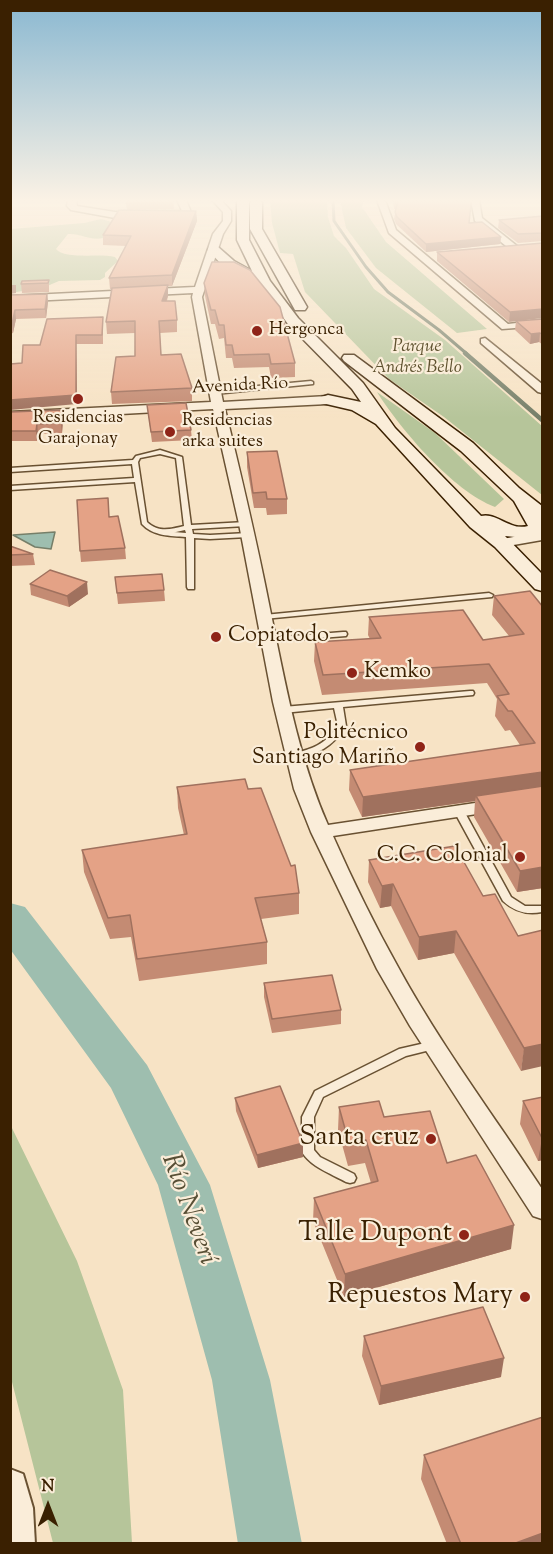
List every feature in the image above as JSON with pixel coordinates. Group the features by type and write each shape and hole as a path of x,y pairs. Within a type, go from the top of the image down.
{"main road":[{"path":"246,273 264,282"},
{"path":"259,273 294,321 366,396 382,422 477,523 502,543 543,585"},
{"path":"279,273 311,321 345,355 378,383 467,447 513,492 543,514"},
{"path":"328,400 341,393 343,381 339,368"},
{"path":"328,400 357,406 382,422"},
{"path":"455,498 500,529 522,533 538,528 513,492"},
{"path":"513,492 525,495 543,508"},
{"path":"527,569 522,555 526,550 543,546"}],"street":[{"path":"205,273 198,290 199,310 283,710 303,789 320,832 366,929 434,1044 543,1209"},
{"path":"440,273 506,327 543,323"},
{"path":"10,299 198,290"},
{"path":"485,341 543,390"},
{"name":"Avenida Río","path":"10,416 216,399 328,400"},
{"path":"502,543 543,536"},
{"path":"320,832 543,798"},
{"path":"10,1487 16,1544"}],"lane":[{"path":"216,399 311,383"},
{"path":"191,586 190,537 179,457 160,453 138,457 135,462 144,523 148,528 190,537 247,530"},
{"path":"10,470 135,462"},
{"path":"10,488 138,480"},
{"path":"164,533 188,527 247,530"},
{"path":"264,617 489,595"},
{"path":"268,640 342,634"},
{"path":"283,710 470,693"},
{"path":"294,756 314,752 330,743 342,726 338,705"},
{"path":"459,811 507,899 515,907 528,911 543,909"},
{"path":"350,1178 316,1160 308,1152 308,1117 319,1094 403,1052 434,1044"}],"green space":[{"path":"11,273 106,273 105,277 100,280 59,281 45,287 11,293"},
{"name":"Parque Andrés Bello","path":"299,273 363,273 374,289 445,340 542,426 542,495 444,417 389,379 305,292"},
{"path":"382,273 421,273 487,329 457,333"},
{"path":"377,392 435,433 504,499 495,507 462,488 429,458"},
{"path":"10,1124 77,1261 123,1390 132,1543 53,1543 11,1378"}],"shaded area":[{"path":"55,532 51,549 35,547 13,535"}],"building":[{"path":"112,273 173,273 172,275 109,278"},
{"path":"208,273 252,273 280,307 295,363 271,364 269,354 234,355 232,345 226,345 224,325 219,325 215,310 211,310 204,283"},
{"path":"462,273 543,273 543,309 510,312"},
{"path":"49,280 48,283 21,284 22,281"},
{"path":"168,285 162,301 175,301 177,320 159,321 161,355 181,354 192,388 111,392 116,357 135,356 135,321 106,322 112,288"},
{"path":"47,294 45,309 15,310 10,325 10,295"},
{"path":"103,317 102,335 76,335 76,395 10,400 10,364 22,363 23,345 40,345 47,319"},
{"path":"543,319 543,335 531,334 516,321"},
{"path":"186,403 191,430 151,432 147,405"},
{"path":"62,410 61,423 37,424 36,431 10,431 10,412"},
{"path":"277,451 287,499 267,499 266,492 253,493 247,452"},
{"path":"108,498 109,517 118,516 125,548 80,551 77,500"},
{"path":"10,546 33,554 10,555"},
{"path":"50,570 87,582 67,596 30,584"},
{"path":"162,574 164,590 117,593 115,577"},
{"path":"530,591 543,607 543,772 363,797 350,770 535,743 512,711 508,711 497,696 509,694 489,664 323,675 315,642 381,638 369,617 463,610 483,640 524,634 494,596"},
{"path":"245,779 248,789 261,788 291,866 295,865 299,893 255,898 267,942 137,959 130,915 108,918 82,850 187,834 177,787"},
{"path":"543,786 543,867 520,871 476,796"},
{"path":"455,846 483,896 495,894 518,936 543,930 543,1044 524,1048 456,931 419,937 393,884 382,886 369,860"},
{"path":"332,975 341,1010 272,1019 264,983"},
{"path":"280,1086 303,1143 257,1155 235,1098"},
{"path":"543,1097 543,1138 542,1138 523,1101"},
{"path":"379,1101 384,1117 430,1111 447,1163 476,1155 514,1225 345,1274 314,1198 378,1181 366,1140 349,1143 339,1107"},
{"path":"483,1307 504,1358 381,1386 364,1336"},
{"path":"543,1417 543,1533 513,1544 461,1544 424,1455"}],"waterway":[{"path":"371,273 388,292 467,354"},
{"path":"465,353 542,420"},
{"name":"Río Neverí","path":"10,917 130,1078 184,1185 241,1380 270,1544"}],"place":[{"name":"Hergonca","path":"257,331"},
{"name":"Residencias Garajonay","path":"78,399"},
{"name":"Residencias arka suites","path":"170,432"},
{"name":"Copiatodo","path":"216,637"},
{"name":"Kemko","path":"352,673"},
{"name":"Politécnico Santiago Mariño","path":"420,747"},
{"name":"C.C. Colonial","path":"520,857"},
{"name":"Santa cruz","path":"431,1139"},
{"name":"Talle Dupont","path":"464,1235"},
{"name":"Repuestos Mary","path":"525,1297"}]}
